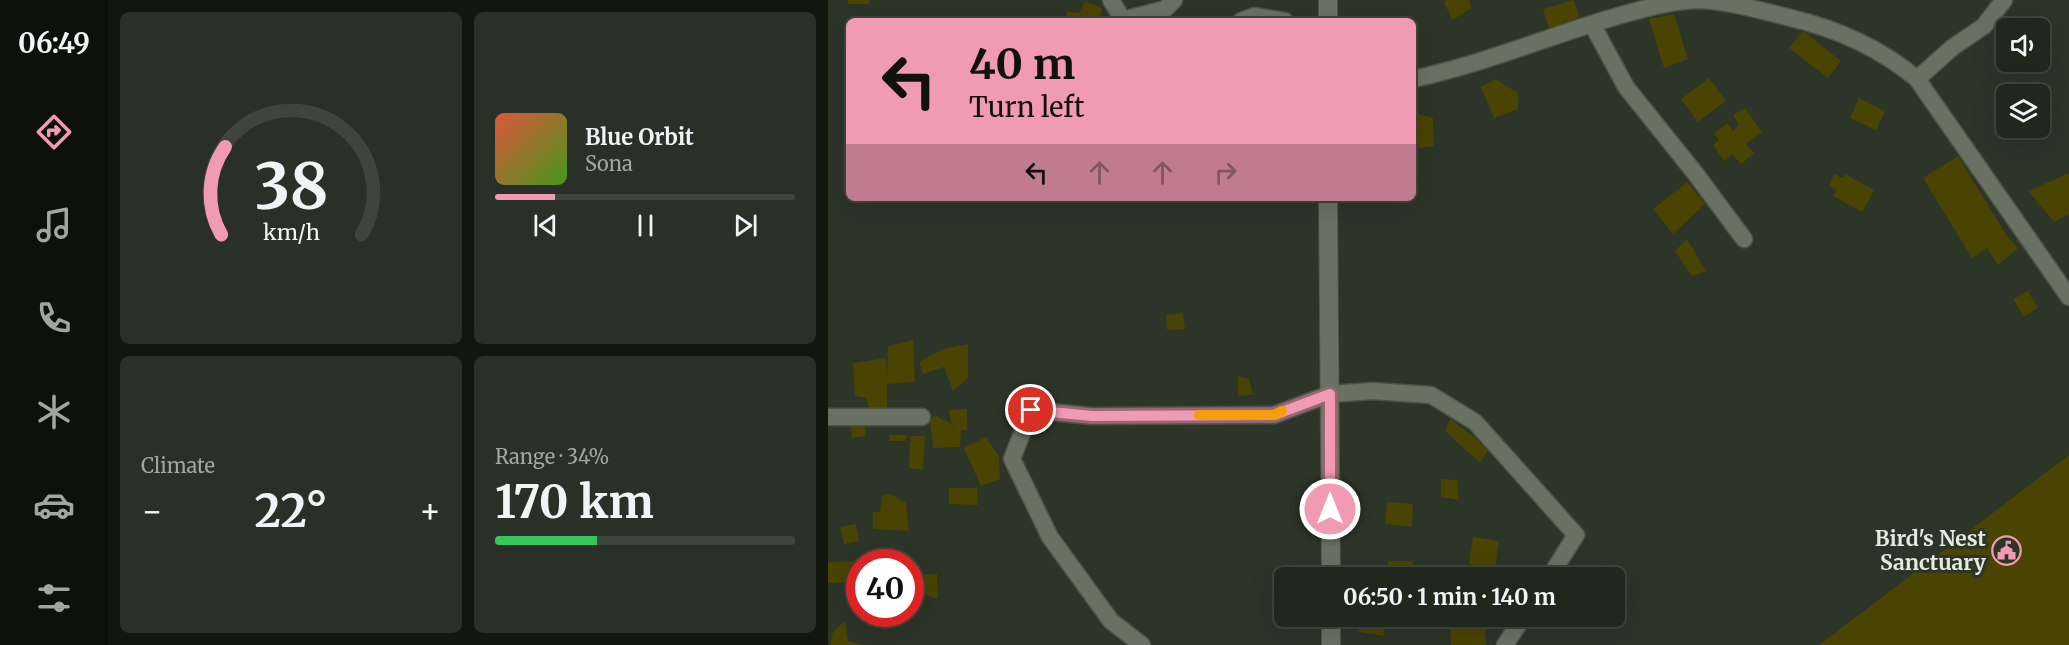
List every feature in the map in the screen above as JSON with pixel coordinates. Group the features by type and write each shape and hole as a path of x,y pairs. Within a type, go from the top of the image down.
{"street":[{"path":"1111,0 1122,18"},
{"path":"1155,17 1174,0"},
{"path":"1328,0 1328,18"},
{"path":"1416,78 1462,67 1592,24 1671,2 1702,0 1804,21 1877,50 1897,62 1917,79 2069,297"},
{"path":"1917,79 1953,47 1984,26 2004,0"},
{"path":"1249,18 1254,16 1266,18"},
{"path":"1592,24 1626,87 1744,239"},
{"path":"1328,201 1331,567"},
{"path":"1142,645 1112,621 1050,537 1012,459 1031,410 1092,416 1274,415 1330,394 1373,390 1431,395 1475,422 1576,535 1556,567"},
{"path":"828,417 922,417"},
{"path":"1331,627 1331,645"},
{"path":"1505,645 1517,627"}],"building":[{"path":"848,0 870,0 869,4 848,4"},
{"path":"1469,0 1472,8 1452,20 1444,2"},
{"path":"1573,0 1580,17 1549,29 1543,9"},
{"path":"1085,1 1102,8 1100,18 1066,18 1067,11 1079,13"},
{"path":"1674,14 1688,59 1664,68 1649,19"},
{"path":"1803,31 1841,61 1828,78 1789,48"},
{"path":"1709,78 1726,101 1698,122 1681,99"},
{"path":"1495,79 1518,93 1518,109 1494,118 1481,87"},
{"path":"1859,98 1885,111 1876,130 1850,118"},
{"path":"1745,108 1762,132 1746,144 1754,153 1741,164 1732,154 1724,161 1713,145 1719,140 1714,134 1727,123 1733,130 1739,125 1733,115"},
{"path":"1416,114 1433,118 1434,146 1416,149"},
{"path":"1958,156 2007,236 2018,248 1998,265 1987,248 1972,258 1923,178"},
{"path":"2069,173 2069,214 2054,222 2028,191"},
{"path":"1834,174 1843,178 1845,174 1874,190 1862,212 1833,196 1837,190 1829,186"},
{"path":"1687,182 1705,204 1673,234 1653,209"},
{"path":"1687,239 1706,271 1692,276 1675,251"},
{"path":"2028,291 2038,308 2024,317 2013,299"},
{"path":"1183,313 1185,329 1167,330 1166,315"},
{"path":"913,340 915,382 887,384 887,416 870,410 866,398 855,396 853,363 886,358 887,379 888,346"},
{"path":"968,344 968,378 953,391 944,367 923,374 919,362 943,349"},
{"path":"1238,376 1249,379 1253,395 1238,396"},
{"path":"967,409 967,430 961,430 960,447 933,448 930,421 935,415 953,425 948,410"},
{"path":"1450,419 1473,436 1488,451 1480,463 1445,431"},
{"path":"865,424 866,436 852,438 850,425"},
{"path":"889,435 907,435 906,441 889,441"},
{"path":"910,436 925,436 923,470 909,468"},
{"path":"986,437 999,456 1000,479 981,486 964,448"},
{"name":"Bird's Nest Sanctuary","path":"2069,455 2069,645 1819,645"},
{"path":"1441,479 1457,480 1459,500 1441,497"},
{"path":"949,488 977,488 978,505 949,504"},
{"path":"891,494 906,503 909,531 873,529 873,512 880,512 882,495"},
{"path":"1387,502 1413,504 1412,527 1385,524"},
{"path":"856,524 859,541 844,544 840,527"},
{"path":"1473,537 1499,541 1495,567 1469,564"},
{"path":"846,561 846,582 828,583 828,562"},
{"path":"1388,561 1413,561 1413,567 1388,567"},
{"path":"937,574 938,599 924,595 924,575"},
{"path":"845,621 848,641 864,645 830,645 833,632"},
{"path":"1359,627 1384,627 1384,636 1359,632"},
{"path":"1450,627 1485,627 1486,645 1451,645"}],"slow traffic":[{"path":"1199,415 1274,415 1282,411"}],"place":[{"name":"Bird's Nest Sanctuary","path":"2007,550"}],"route":[{"path":"1031,410 1092,416 1274,415 1330,394 1330,509"}]}
